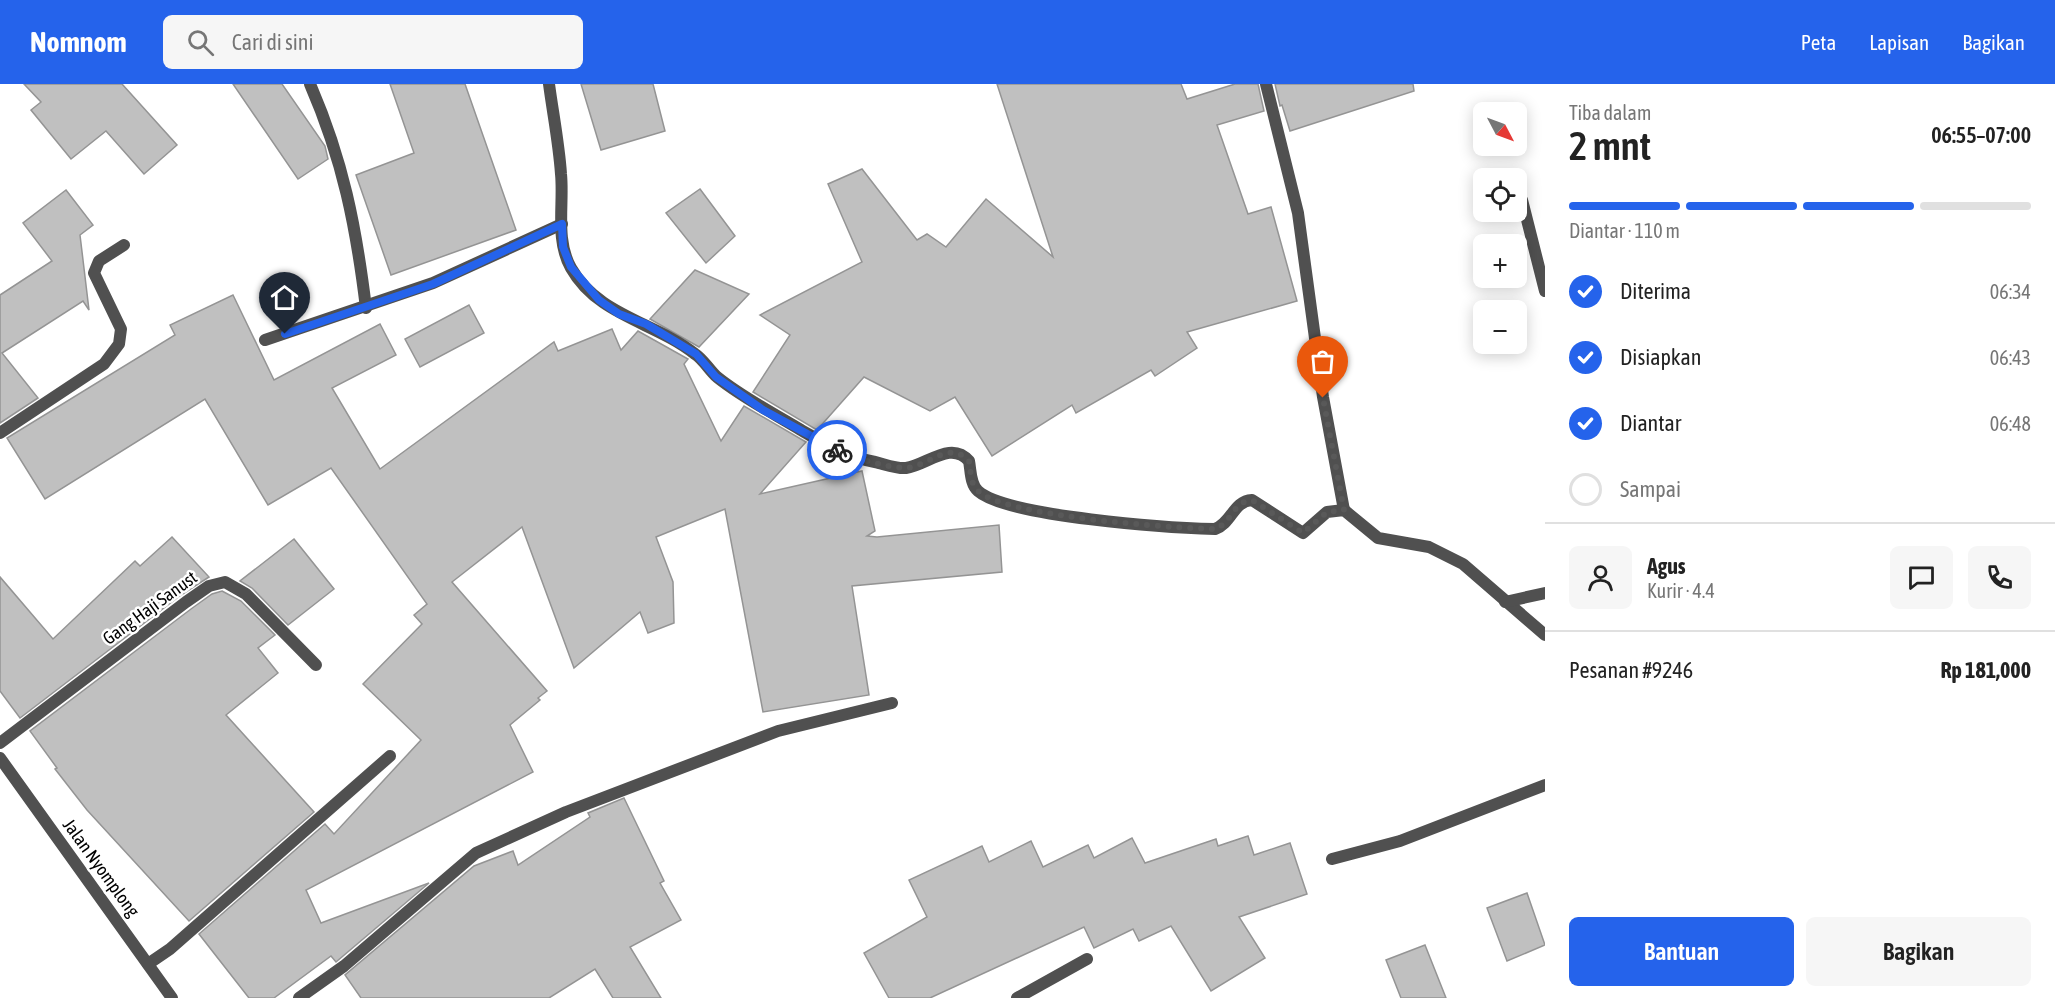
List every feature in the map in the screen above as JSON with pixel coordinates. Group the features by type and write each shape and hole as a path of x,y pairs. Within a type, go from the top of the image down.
{"street":[{"path":"309,84 339,160 356,230 366,308"},
{"path":"549,84 562,176 563,247 571,267 599,300 619,314 646,324 696,354 716,377 763,410 836,450 862,460 906,468 949,452 960,454 969,461 973,484 984,495 1040,510 1124,523 1215,529 1226,522 1239,504 1252,500 1303,533 1327,512 1344,510"},
{"path":"1266,84 1298,213 1323,398 1344,510 1378,538 1429,547 1445,554 1490,586 1545,636"},
{"path":"1527,220 1545,291"},
{"path":"265,340 433,284 562,224"},
{"path":"0,432 104,363 119,344 121,329 94,273 99,261 124,245"},
{"name":"Gang Haji Sanust","path":"0,743 186,602 209,586 225,582 246,594 316,665"},
{"path":"1505,602 1545,593"},
{"path":"299,998 344,966 476,854 566,812 778,731 892,703"},
{"path":"148,964 170,949 390,756"},
{"name":"Jalan Nyomplong","path":"0,758 172,998"},
{"path":"1332,859 1400,841 1545,785"},
{"path":"1017,998 1087,959"}],"building":[{"path":"24,84 122,84 177,145 144,174 106,131 71,159 31,110 41,102"},
{"path":"233,84 282,84 325,146 328,159 298,179"},
{"path":"390,84 465,84 516,230 391,275 356,175 414,153"},
{"path":"581,84 653,84 665,131 601,150"},
{"path":"997,84 1181,84 1187,99 1235,84 1258,84 1264,111 1217,125 1248,214 1271,207 1297,301 1187,332 1197,348 1155,376 1151,370 1076,413 1072,405 992,456 955,397 930,411 864,377 817,430 753,392 790,335 760,315 862,262 828,184 862,169 917,240 927,234 946,247 986,199 1053,257"},
{"path":"1275,84 1413,84 1414,91 1290,131 1282,105 1280,106"},
{"path":"700,189 735,236 706,263 666,213"},
{"path":"66,190 93,225 80,235 89,310 83,301 2,353 38,398 0,423 0,295 52,261 23,223"},
{"path":"695,270 749,294 699,347 650,319"},
{"path":"233,295 274,380 380,324 396,355 332,388 380,469 554,342 558,351 612,329 621,350 638,331 688,359 684,364 721,441 744,406 806,442 760,494 862,471 875,531 867,536 877,537 999,525 1002,572 852,586 869,695 763,712 725,509 656,537 673,582 674,623 648,633 640,612 574,668 522,527 452,582 547,691 538,698 540,700 510,725 533,772 306,890 321,923 429,883 336,962 331,956 274,998 249,998 199,934 325,824 334,834 421,740 363,684 422,624 414,615 427,604 331,468 268,505 205,399 45,499 7,438 175,335 170,325"},
{"path":"469,305 484,333 420,367 405,339"},
{"path":"172,537 209,577 181,595 20,718 0,691 0,577 53,639 135,561 140,566"},
{"path":"294,539 334,589 288,625 252,588 240,581"},
{"path":"222,591 241,601 275,635 258,648 278,673 226,715 314,812 189,921 87,810 55,769 57,768 30,731 191,609 212,594"},
{"path":"624,798 664,881 660,883 681,920 630,947 661,998 613,998 595,969 549,998 361,998 345,975 474,866 513,851 518,865 590,817 588,813"},
{"path":"1248,836 1254,855 1290,843 1307,894 1239,917 1265,958 1211,991 1171,926 1139,941 1133,929 1094,948 1084,927 930,998 889,998 864,953 927,917 909,880 982,846 989,862 1031,841 1043,867 1088,845 1094,858 1132,838 1145,863 1216,839 1218,846"},
{"path":"1527,893 1545,945 1507,961 1487,908"},
{"path":"1425,945 1446,998 1401,998 1386,960"}],"way so far":[{"path":"837,450 862,460 906,468 949,452 960,454 969,461 973,484 984,495 1040,510 1153,526 1215,529 1226,522 1239,504 1245,500 1252,500 1269,509 1297,532 1303,533 1310,530 1327,512 1344,510 1323,398"}],"route":[{"path":"285,334 433,284 562,224 563,247 571,267 585,287 599,300 619,314 658,330 696,354 716,377 763,410 802,430 827,447 837,450"}]}
